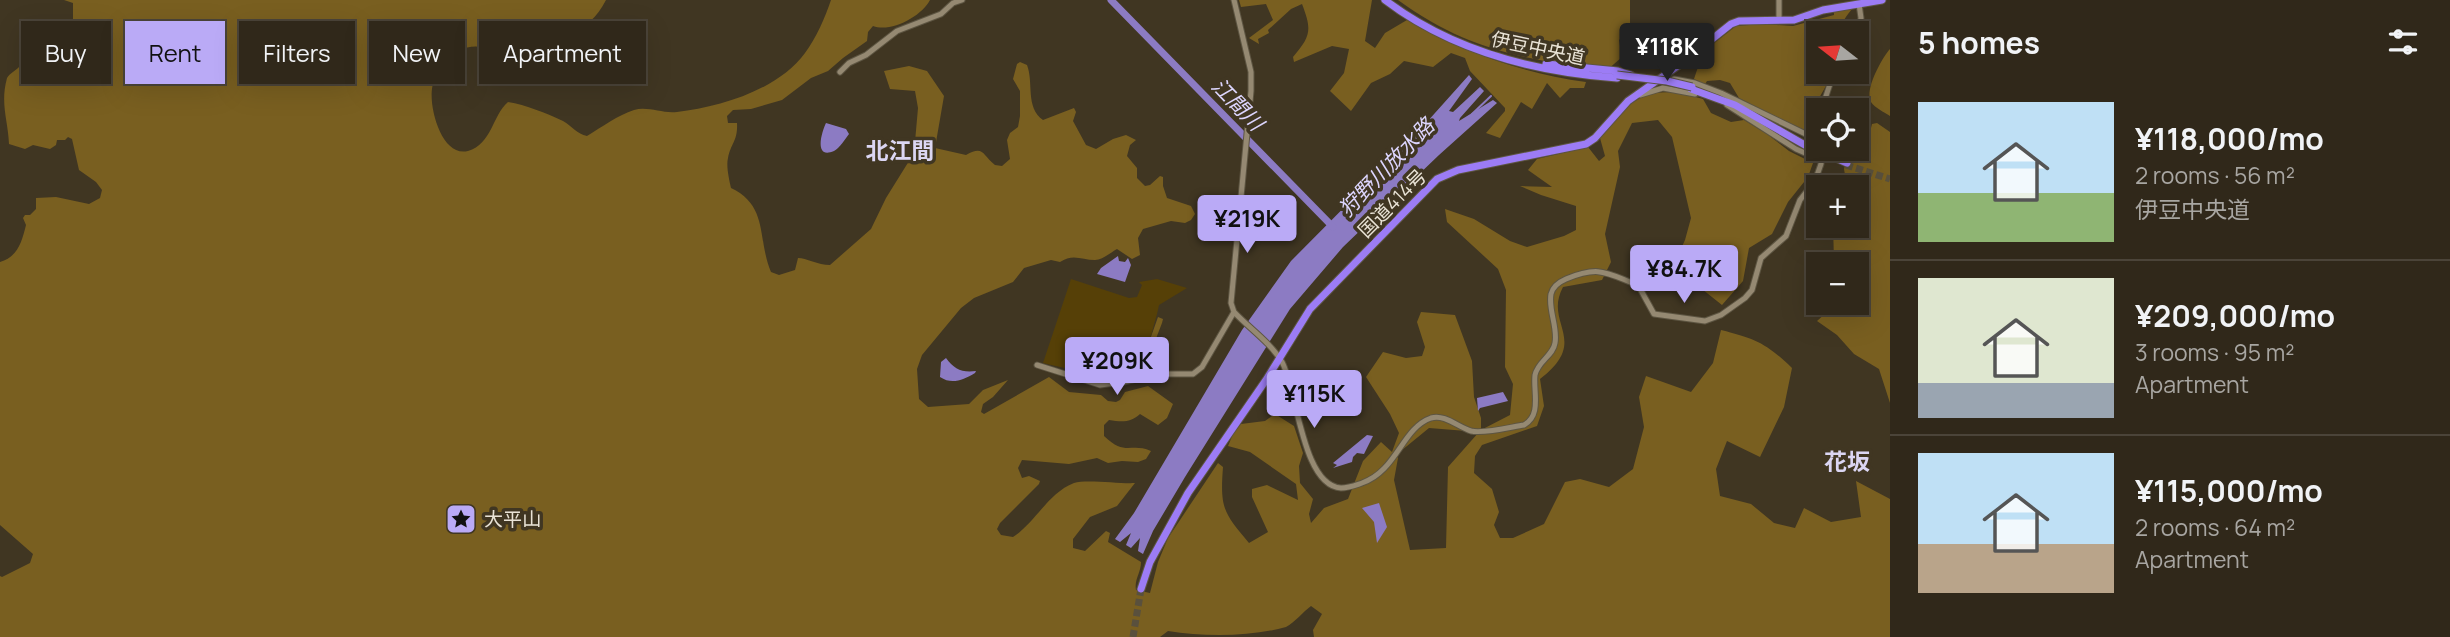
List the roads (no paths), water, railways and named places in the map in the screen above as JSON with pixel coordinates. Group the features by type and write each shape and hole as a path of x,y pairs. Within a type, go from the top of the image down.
{"highway":[{"name":"伊豆中央道","path":"1387,0 1455,40 1491,53 1582,73 1667,81 1725,98 1806,144"},
{"name":"国道414号","path":"1141,589 1150,562 1188,493 1266,380 1277,354 1314,303 1437,179 1458,170 1586,144 1595,138 1631,98 1682,63 1731,24 1794,20 1823,10 1882,0"},
{"path":"1523,62 1658,80"},
{"path":"1523,62 1580,78 1658,80"},
{"path":"1641,91 1643,80"},
{"name":"伊豆中央道","path":"1692,88 1735,105 1806,144"},
{"path":"1747,106 1792,136"},
{"path":"1762,126 1806,145"},
{"name":"伊豆中央道","path":"1840,161 1847,164"}],"street":[{"path":"840,72 897,31 941,14 953,3 962,0"},
{"path":"1234,0 1251,72 1232,285 1236,314 1277,354 1288,377 1303,440 1310,457 1324,478 1338,488 1377,477 1415,429 1429,419 1444,418 1474,432 1524,425 1534,414 1536,373 1539,365 1552,352 1555,344 1551,298 1553,288 1558,282 1585,271 1596,271 1638,285 1654,314 1697,321 1713,319 1740,303 1750,294 1761,257 1783,241 1788,233 1800,200 1815,181 1821,161"},
{"path":"1779,0 1779,20"},
{"path":"1859,4 1860,21"},
{"path":"1682,63 1678,71 1679,77 1692,88 1721,102 1806,153"},
{"path":"1658,80 1721,93 1806,134"},
{"path":"1631,98 1663,88 1692,88"},
{"path":"1037,365 1100,384 1124,383 1156,374 1193,374 1202,367 1236,314"}],"water":[{"name":"狩野川放水路","path":"1469,75 1472,79 1449,111 1453,112 1480,87 1484,91 1459,121 1493,100 1497,103 1343,247 1290,309 1185,477 1153,531 1143,554 1138,551 1140,538 1131,548 1126,545 1131,533 1120,542 1115,539 1134,513 1242,330 1291,261 1409,142"},
{"path":"826,123 846,129 849,134 838,148 827,153 821,148"},
{"path":"1118,256 1119,261 1125,262 1128,258 1131,265 1125,282 1097,274 1101,268"},
{"path":"946,358 959,369 976,371 958,381 944,379 940,377 941,362"},
{"path":"1503,392 1508,401 1480,408 1478,411 1477,398"},
{"path":"1367,435 1373,436 1364,454 1357,453 1352,462 1333,468 1337,465 1333,463"},
{"path":"1379,503 1387,527 1377,543 1374,522 1362,508"}],"waterway":[{"name":"江間川","path":"1111,0 1333,227"},
{"path":"1472,114 1491,96"}],"tunnel":[{"path":"1846,165 1890,179"},
{"path":"1133,637 1141,589"}],"place":[{"name":"大平山","path":"461,519"}],"district":[{"name":"北江間","path":"900,150"},
{"name":"花坂","path":"1847,461"}]}
